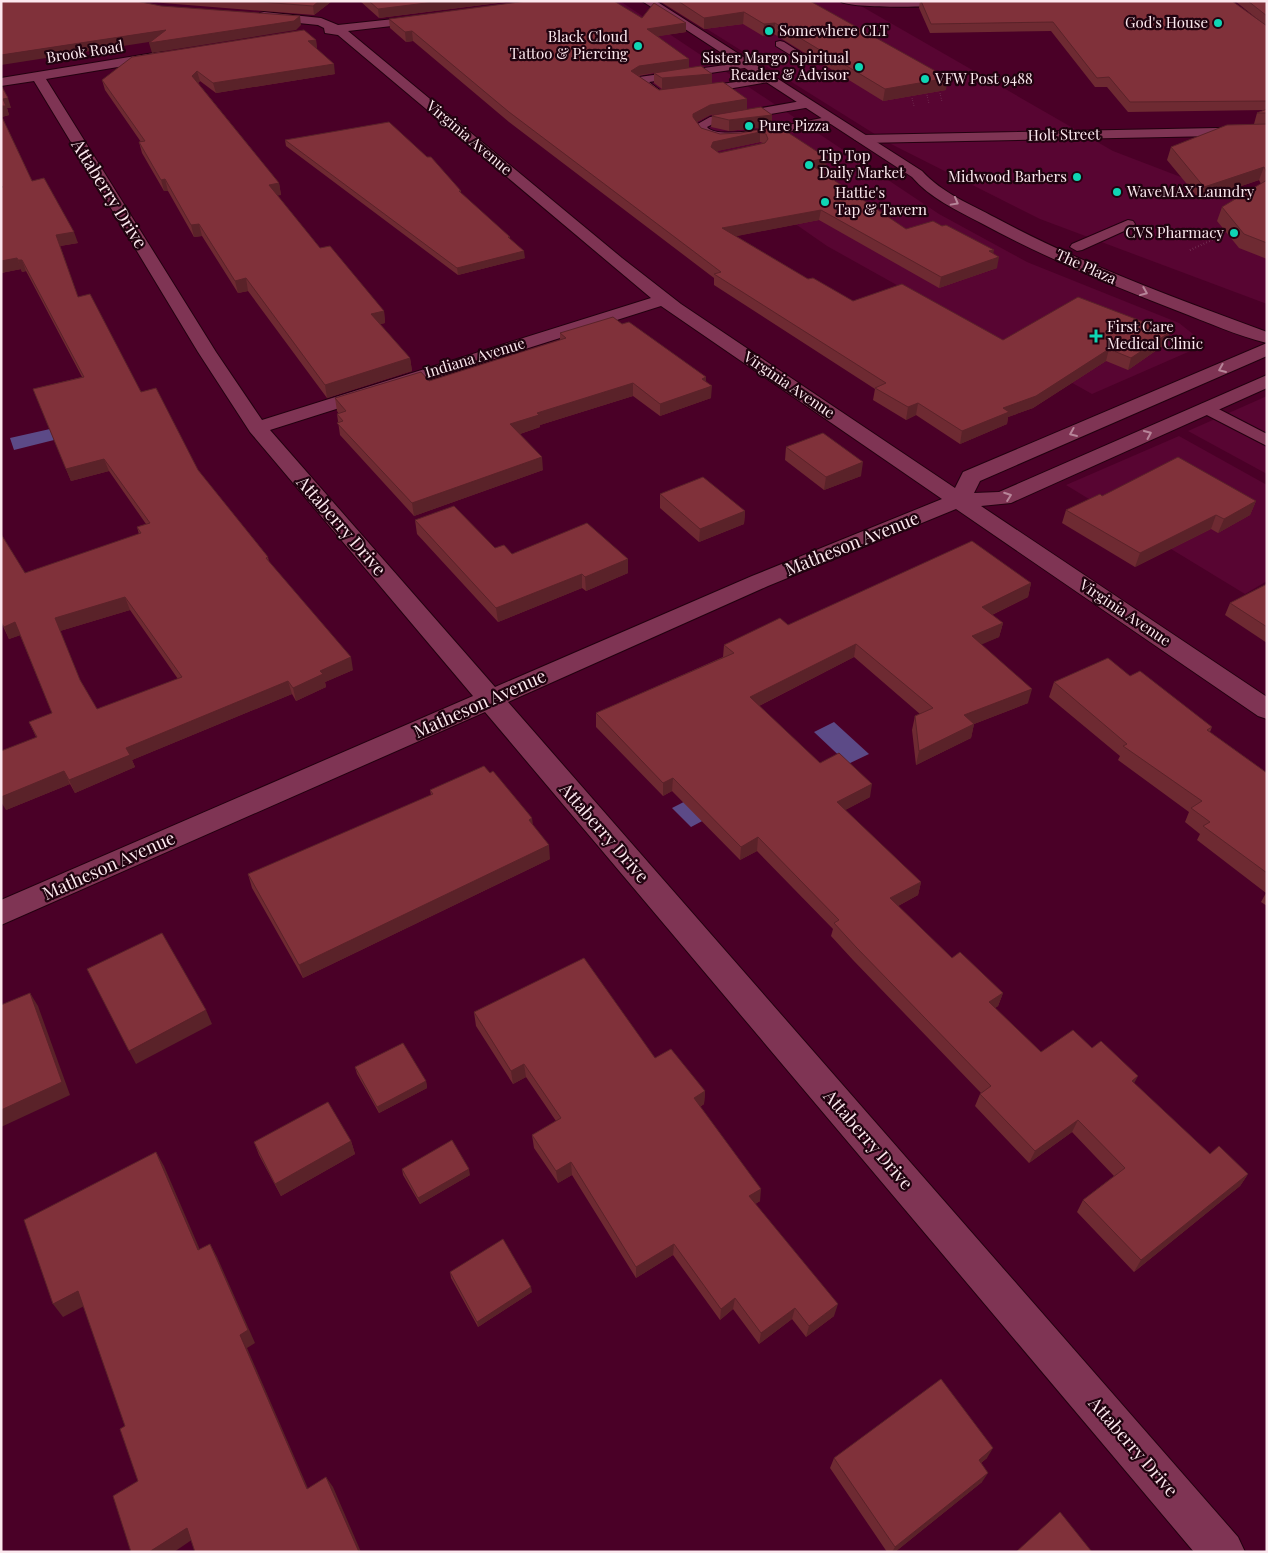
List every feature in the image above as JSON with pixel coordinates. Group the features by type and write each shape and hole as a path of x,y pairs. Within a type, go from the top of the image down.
{"street":[{"name":"The Plaza","path":"648,1 917,174 945,181 1009,216 1102,257"},
{"path":"846,1 996,1"},
{"path":"255,16 311,20 337,29"},
{"path":"302,34 438,16"},
{"name":"Virginia Avenue","path":"337,29 387,68 664,299 1267,710"},
{"name":"Brook Road","path":"1,82 175,54"},
{"name":"Attaberry Drive","path":"38,76 201,344 257,428 1222,1552"},
{"name":"Holt Street","path":"861,139 1267,131"},
{"name":"The Plaza","path":"917,174 927,187 992,223 1054,253 1188,309 1267,338"},
{"name":"Indiana Avenue","path":"257,428 664,299"},
{"path":"960,500 971,476 1267,350"},
{"name":"Matheson Avenue","path":"1,913 748,587 960,500 1003,498 1267,382"}],"lane":[{"path":"780,44 806,60"},
{"path":"746,64 638,80 659,95 770,80"},
{"path":"807,104 710,121 700,126 705,133 731,138 831,120"},
{"path":"790,141 845,128"},
{"path":"1077,247 1128,224"},
{"path":"1207,408 1267,440"}],"path":[{"path":"940,93 942,102"},
{"path":"927,95 929,104"},
{"path":"912,98 914,106"},
{"path":"1033,183 1054,176"},
{"path":"1190,250 1214,239"}],"shaded area":[{"path":"620,1 939,214 1027,262 1179,323 1198,338 1195,349 1092,394 827,246 496,16"},
{"path":"662,1 862,1 861,6 1113,151 1267,210 1267,304 1040,219 889,143"},
{"path":"1267,396 1267,474 1188,431"},
{"path":"50,429 54,440 14,450 10,438"},
{"path":"1179,436 1267,485 1267,581 1245,594 1066,485"},
{"path":"834,722 869,754 848,764 814,732"},
{"path":"721,783 740,801 691,827 672,808"}],"building":[{"path":"1,1 136,1 161,6 300,16 294,21 149,43 166,30 1,55"},
{"path":"249,1 319,1 313,6"},
{"path":"369,1 442,1 378,9"},
{"path":"527,1 614,1 642,18 654,3 686,23 647,29 689,59 639,66 631,71 659,90 723,82 747,99 710,105 693,114 701,128 720,134 741,133 778,126 827,158 807,162 906,229 933,221 942,226 946,225 994,250 989,251 999,257 941,277 821,210 722,228 808,279 813,278 853,301 902,284 1003,340 1078,297 1170,332 1131,358 1109,349 1036,396 1003,408 1009,412 962,431 918,403 908,407 875,388 886,383 714,274 721,272 509,112 412,31 405,32 389,19","holes":["760,132 766,134 768,139 765,143 719,153 711,147 713,142"]},
{"path":"678,1 810,1 948,78 885,89 775,23 764,24 744,12 704,18"},
{"path":"921,1 1232,1 1267,26 1267,101 1130,102 1109,77 1097,78 1053,22 931,24"},
{"path":"1248,1 1267,1 1267,16"},
{"path":"304,30 316,40 308,41 334,64 213,83 197,71 192,76 279,183 269,185 320,248 330,246 384,311 371,314 410,358 325,385 246,278 235,281 199,224 191,225 165,179 161,180 139,142 145,141 102,80 132,57"},
{"path":"701,66 712,74 662,78 654,73"},
{"path":"1,85 8,98 3,99 6,106 1,106"},
{"path":"761,107 772,115 729,120 712,116 714,115"},
{"path":"1267,109 1267,113 1257,113"},
{"path":"1,115 32,181 44,178 74,232 56,235 78,297 90,294 141,392 156,388 198,470 268,557 266,558 351,657 320,671 323,674 293,688 288,681 126,748 130,755 69,780 64,771 1,797 1,751 37,737 29,722 52,713 15,622 4,627 1,622 1,534 25,573 141,533 137,527 150,523 104,459 66,469 33,389 84,377 22,260 17,258 1,261 1,187 3,187 1,186","holes":["125,597 182,677 97,709 80,680 55,618"]},
{"path":"389,122 427,157 431,157 461,191 459,191 524,251 457,268 285,140"},
{"path":"1267,124 1267,173 1264,167 1204,187 1171,147 1227,125"},
{"path":"1267,180 1267,243 1244,234 1222,207"},
{"path":"613,317 622,324 629,322 706,377 702,379 712,386 660,404 633,383 537,413 539,415 510,424 542,457 412,503 337,423 343,421 337,414 346,411 335,398 421,372 429,381 566,338 560,333"},
{"path":"823,433 863,462 826,477 786,447"},
{"path":"1178,457 1256,501 1224,519 1216,515 1140,553 1066,510 1100,494 1102,496"},
{"path":"703,477 745,511 700,529 660,494"},
{"path":"454,506 495,548 504,545 512,554 587,523 628,559 585,577 582,574 496,608 415,520"},
{"path":"972,541 1031,583 982,607 1003,623 972,636 1032,689 964,715 974,724 919,751 915,716 933,708 856,644 750,697 820,763 839,753 872,784 837,802 921,882 890,898 952,958 960,952 1003,993 989,1002 1041,1052 1073,1030 1092,1048 1101,1041 1138,1076 1132,1081 1210,1154 1219,1146 1248,1174 1141,1260 1083,1200 1125,1168 1078,1120 1035,1151 980,1094 991,1086 856,947 834,923 839,920 758,837 741,847 673,778 663,783 596,713 734,653 724,645 780,618 788,625"},
{"path":"1267,584 1267,627 1230,603"},
{"path":"1108,658 1130,676 1140,671 1212,727 1207,730 1267,773 1267,873 1203,826 1210,822 1191,808 1202,801 1123,746 1127,744 1054,682"},
{"path":"484,766 490,773 493,771 532,818 529,820 549,845 299,965 248,874 433,794 430,790"},
{"path":"162,933 206,1010 129,1051 87,969"},
{"path":"584,958 655,1058 671,1049 705,1091 694,1098 761,1189 749,1196 838,1304 809,1326 795,1308 761,1333 735,1298 721,1309 674,1244 636,1267 571,1162 556,1171 532,1135 561,1118 524,1064 511,1071 474,1012"},
{"path":"30,993 62,1082 1,1110 1,1005"},
{"path":"403,1043 426,1081 377,1107 355,1067"},
{"path":"328,1102 351,1141 275,1184 254,1142"},
{"path":"452,1140 469,1169 418,1198 402,1169"},
{"path":"156,1152 198,1250 210,1244 248,1330 240,1335 307,1489 326,1477 359,1552 195,1552 187,1528 149,1552 131,1552 113,1496 138,1481 120,1429 125,1426 78,1291 53,1304 24,1220"},
{"path":"503,1239 531,1287 477,1322 450,1272"},
{"path":"941,1379 993,1448 979,1460 988,1473 895,1547 834,1458"},
{"path":"1060,1512 1092,1552 1016,1552"}],"place":[{"name":"God's House","path":"1218,23"},
{"name":"Somewhere CLT","path":"769,31"},
{"name":"Black Cloud Tattoo & Piercing","path":"638,46"},
{"name":"Sister Margo Spiritual Reader & Advisor","path":"859,67"},
{"name":"VFW Post 9488","path":"925,79"},
{"name":"Pure Pizza","path":"749,126"},
{"name":"Tip Top Daily Market","path":"809,165"},
{"name":"Midwood Barbers","path":"1077,177"},
{"name":"WaveMAX Laundry","path":"1117,192"},
{"name":"Hattie's Tap & Tavern","path":"825,202"},
{"name":"CVS Pharmacy","path":"1234,233"},
{"name":"First Care Medical Clinic","path":"1096,336"}]}
